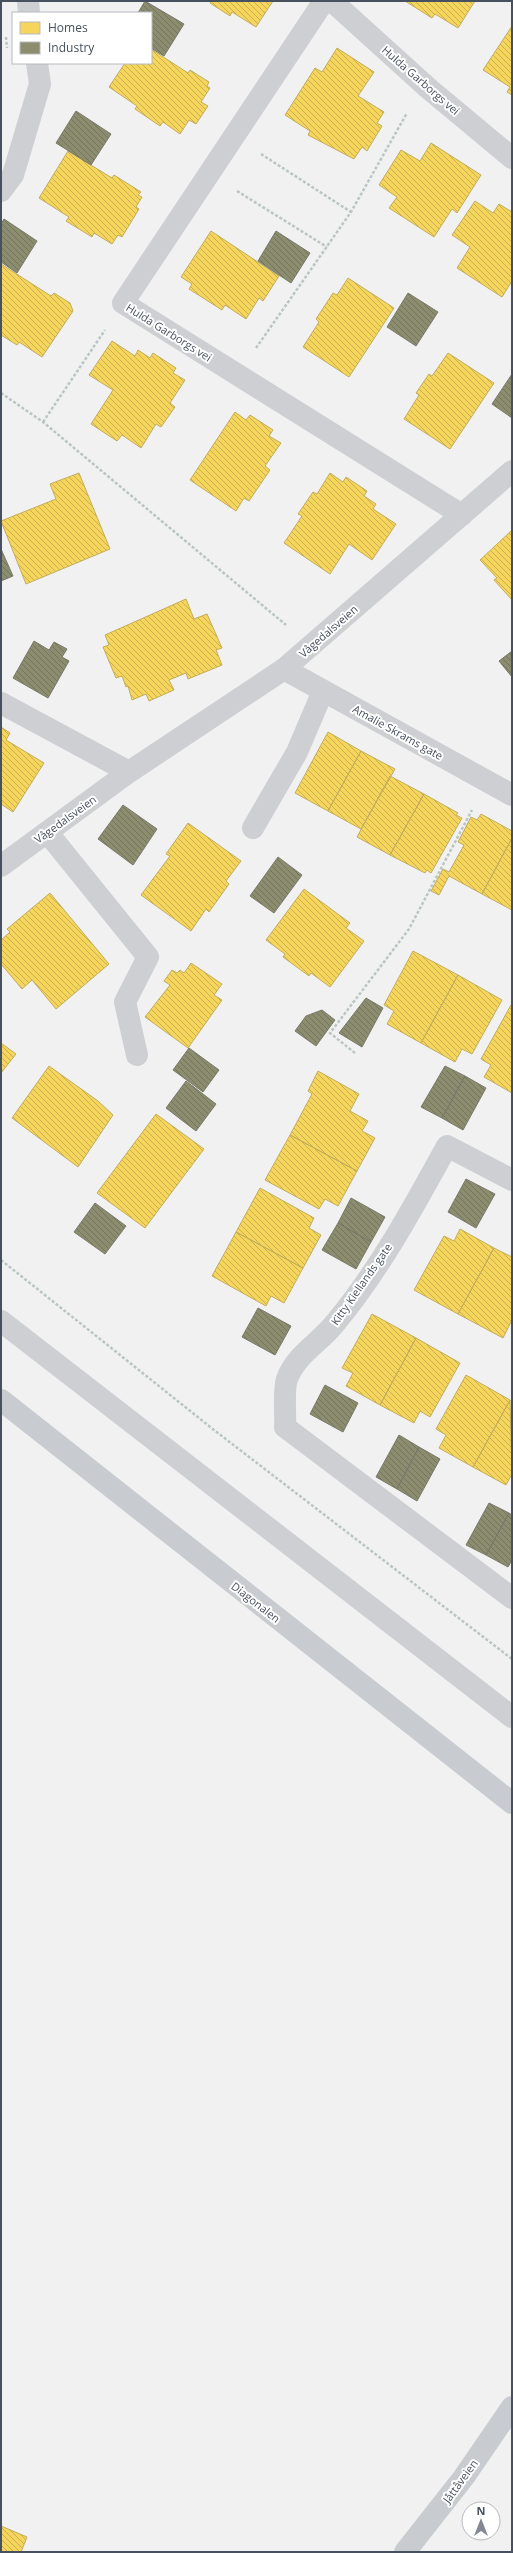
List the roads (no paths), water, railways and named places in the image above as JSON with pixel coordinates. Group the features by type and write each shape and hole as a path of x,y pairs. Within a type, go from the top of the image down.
{"main road":[{"name":"Diagonalen","path":"1,1400 512,1803"},
{"name":"Jåttåveien","path":"412,2550 512,2408"}],"street":[{"path":"28,1 30,12"},
{"name":"Hulda Garborgs vei","path":"324,1 123,303 462,515"},
{"name":"Hulda Garborgs vei","path":"332,1 428,88 512,158"},
{"path":"1,191 13,175 40,84 37,64"},
{"name":"Vågedalsveien","path":"1,866 129,772 284,669 512,471"},
{"name":"Amalie Skrams gate","path":"284,669 512,795"},
{"path":"253,828 297,752 324,691"},
{"path":"1,703 129,772"},
{"path":"47,832 148,957 125,1002 137,1055"},
{"name":"Kitty Kiellands gate","path":"512,1180 447,1146 409,1214 362,1286 336,1324 302,1354 287,1380 286,1427 512,1598"},
{"path":"1,1321 512,1717"}]}
